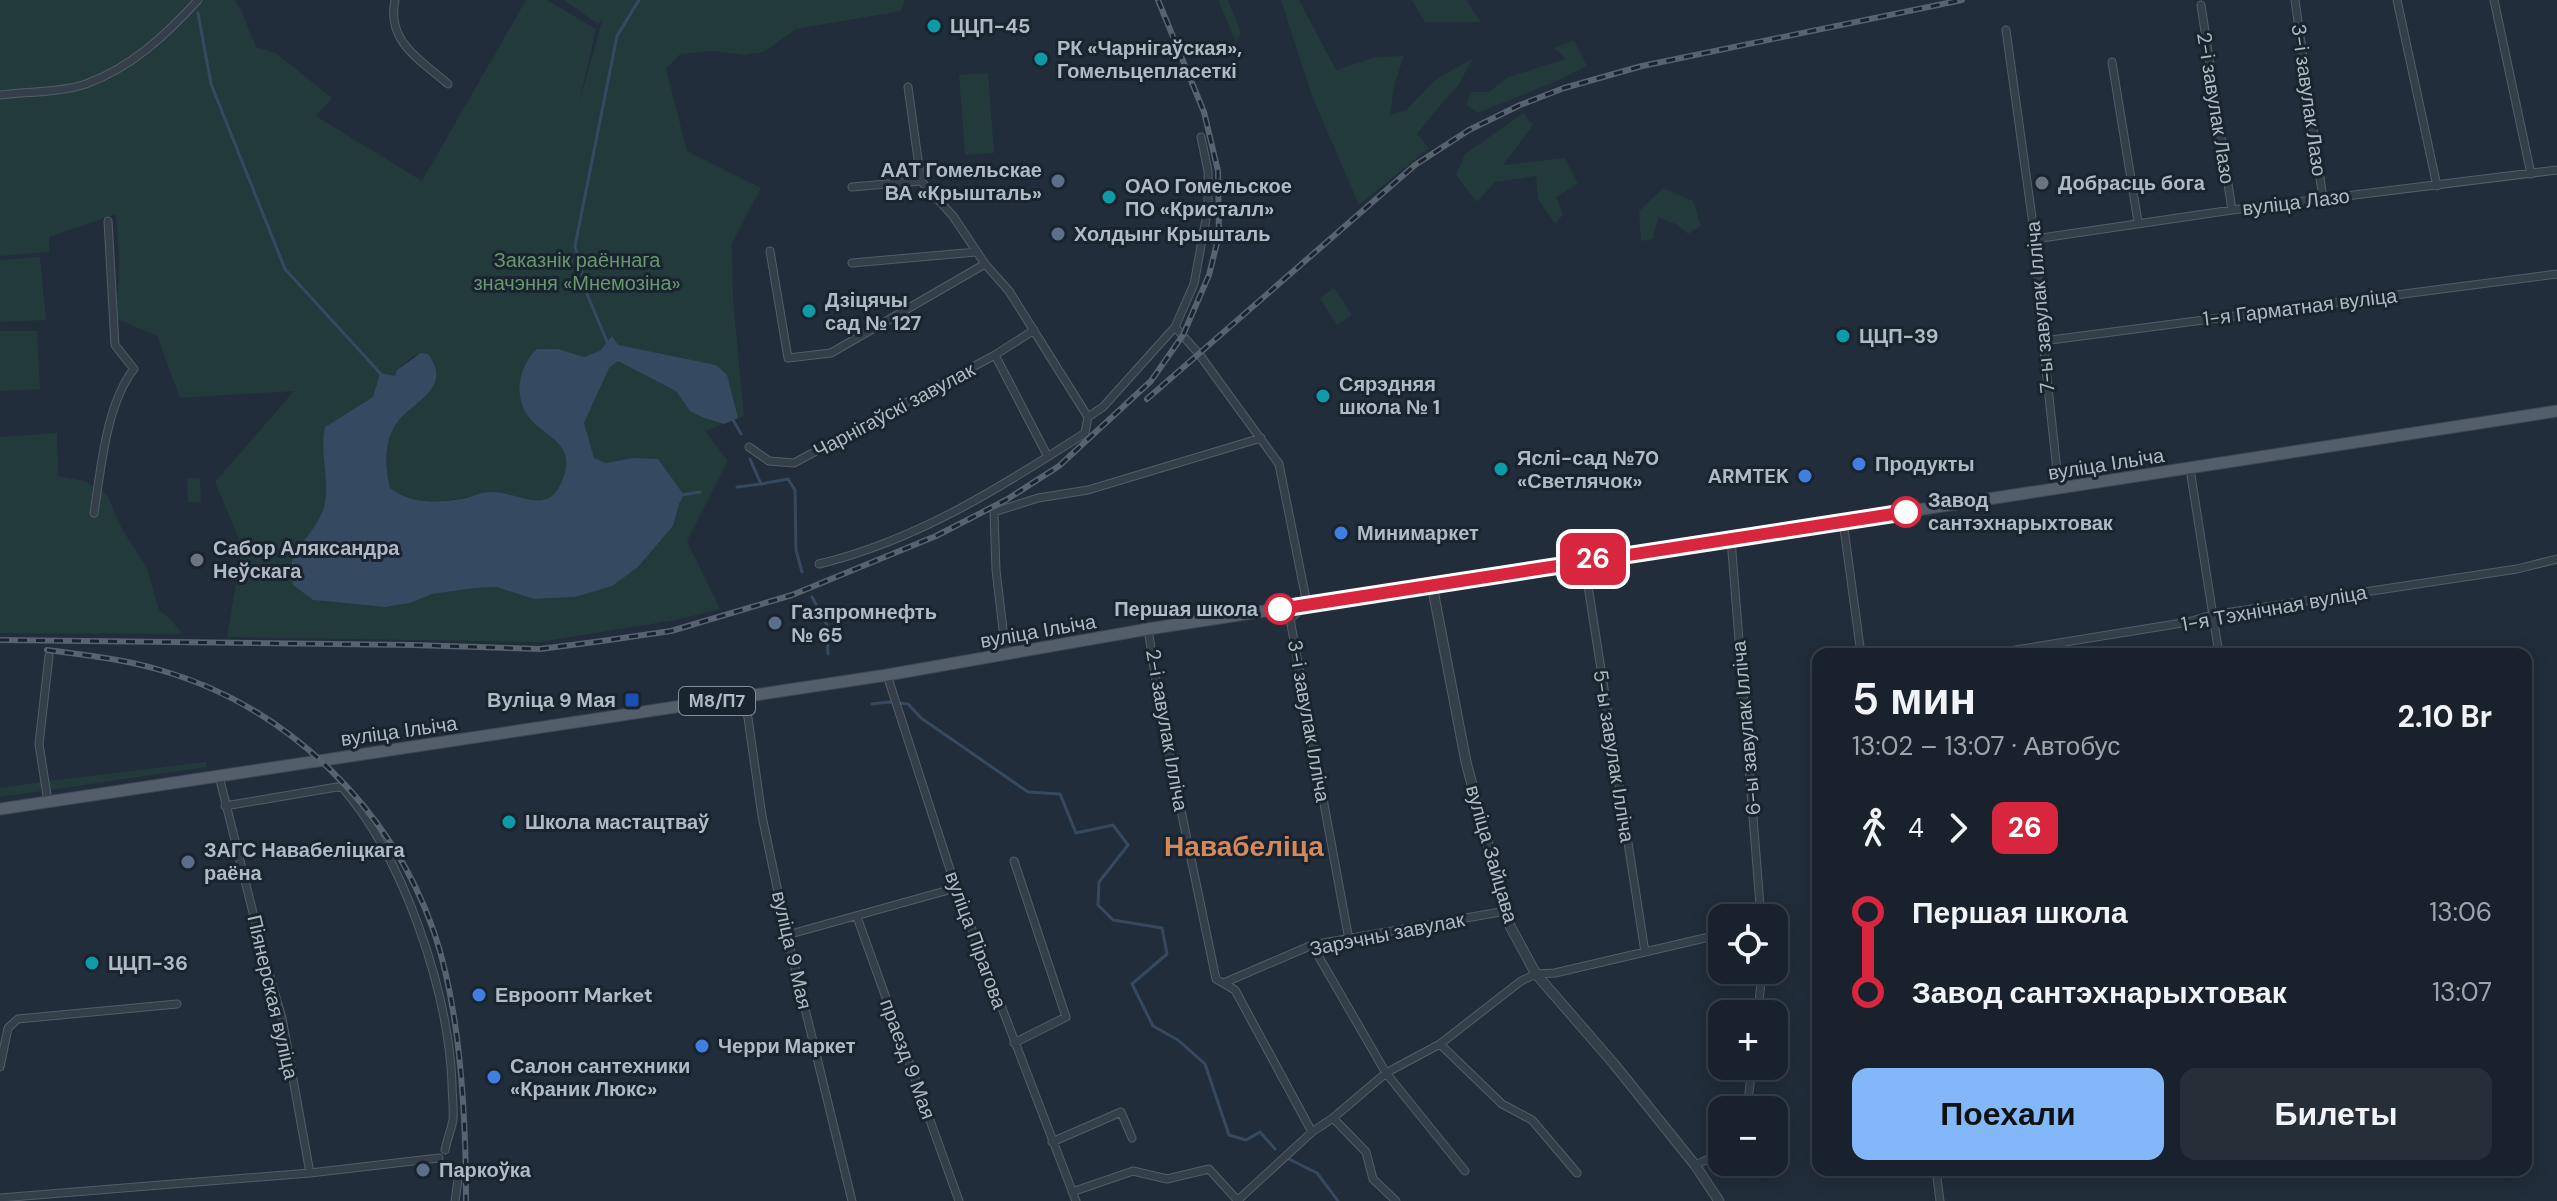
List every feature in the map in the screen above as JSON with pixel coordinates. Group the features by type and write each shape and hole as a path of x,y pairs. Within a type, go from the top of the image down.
{"main road":[{"name":"вуліца Ільіча","path":"0,809 887,675 1148,629 1584,560 2557,411"}],"street":[{"path":"0,95 84,84 134,59 159,41 198,0"},
{"path":"395,0 393,19 403,45 448,84"},
{"name":"3-і завулак Лазо","path":"2295,0 2323,199"},
{"path":"2397,0 2437,186"},
{"path":"2494,0 2531,174"},
{"name":"2-і завулак Лазо","path":"2201,5 2232,210"},
{"name":"7-ы завулак Ілліча","path":"2006,30 2035,239 2059,489"},
{"path":"2112,62 2138,222"},
{"path":"819,564 860,554 990,493 1085,433 1088,417 1009,291 976,252 953,216 921,181 908,87"},
{"path":"1088,417 1103,407 1175,327 1194,284 1208,208 1208,171 1201,137"},
{"name":"вуліца Лазо","path":"2035,239 2138,222 2557,170"},
{"path":"852,187 921,181"},
{"path":"94,513 111,426 123,383 134,369 115,345 108,221"},
{"path":"770,251 788,358 831,353 985,264"},
{"path":"852,263 976,252"},
{"name":"1-я Гарматная вуліца","path":"2043,341 2557,274"},
{"path":"1175,327 1279,464 1307,604"},
{"name":"Чарнігаўскі завулак","path":"749,447 769,461 794,463 995,355 1034,330"},
{"name":"Чарнігаўскі завулак","path":"995,355 1047,455"},
{"path":"1006,655 996,570 994,512 1038,498 1088,490 1261,438"},
{"path":"2190,469 2218,648"},
{"path":"1843,521 1860,648"},
{"name":"6-ы завулак Ілліча","path":"1731,539 1760,904"},
{"name":"1-я Тэхнічная вуліца","path":"2028,648 2188,622 2212,615 2517,569 2557,559"},
{"name":"5-ы завулак Ілліча","path":"1584,560 1645,952"},
{"name":"вуліца Зайцава","path":"1432,585 1466,762 1510,926 1536,974 1695,1165 1719,1201"},
{"name":"3-і завулак Ілліча","path":"1307,604 1290,619 1349,940"},
{"name":"2-і завулак Ілліча","path":"1148,629 1162,719 1216,979 1226,982 1235,990 1312,1132"},
{"path":"48,802 39,744 49,656"},
{"name":"вуліца Пірагова","path":"887,675 956,888 1076,1201"},
{"name":"вуліца 9 Мая","path":"745,697 762,816 787,935 852,1201"},
{"name":"Піянерская вуліца","path":"219,776 282,1018 310,1173"},
{"path":"225,806 337,787 343,788 353,800 385,853 405,895 438,984 451,1060 453,1118 445,1150"},
{"path":"1014,861 1066,1017 1014,1043"},
{"path":"787,935 956,888"},
{"name":"Зарэчны завулак","path":"1226,982 1312,945 1506,911"},
{"name":"праезд 9 Мая","path":"857,917 959,1201"},
{"path":"1072,1192 1133,1171 1167,1179 1209,1169 1238,1201 1312,1132 1386,1073 1440,1044 1521,981 1536,974 1555,973 1708,937"},
{"path":"1312,945 1386,1073 1465,1171"},
{"path":"0,1067 8,1028 18,1019 177,1004"},
{"path":"1440,1044 1502,1104 1532,1120 1577,1173"},
{"path":"1052,1142 1121,1112 1132,1138"},
{"path":"1333,1118 1366,1152 1373,1179 1396,1201"},
{"path":"0,1198 310,1173 439,1158"},
{"path":"1695,1165 1708,1159"},
{"path":"455,1201 459,1172"},
{"path":"1937,1176 1940,1201"}],"green space":[{"name":"Заказнік раённага значэння «Мнемозіна»","path":"0,0 234,0 256,47 276,53 332,98 316,116 422,181 526,0 547,0 596,29 579,103 603,18 598,24 564,0 905,0 901,11 796,29 764,52 744,55 712,51 680,54 666,69 687,151 761,188 732,243 733,299 744,416 705,431 728,461 687,541 720,609 676,620 540,642 227,637 242,546 215,482 294,391 180,398 157,336 117,319 119,259 116,214 49,237 49,252 0,256","holes":["413,356 434,361 434,382 430,390 398,421 390,437 387,462 390,488 399,494 427,501 458,499 489,492 539,501 556,492 568,461 594,458 606,463 632,458 684,495 673,526 638,567 575,597 534,599 496,587 432,594 410,603 385,607 313,600 293,585 291,569 296,554 319,520 325,503 328,471 325,427 373,397 377,383 395,376 397,370"]},
{"path":"1218,0 1228,0 1241,33 1236,42"},
{"path":"1281,0 1299,0 1336,70 1376,57 1404,56 1395,82 1390,115 1406,110 1434,81 1473,58 1458,86 1417,134 1429,148 1359,205 1312,96"},
{"path":"1412,0 1466,0 1481,22 1425,22"},
{"path":"1574,40 1587,66 1478,113 1466,104 1471,92 1489,92 1508,77 1566,59 1554,48"},
{"path":"988,73 994,153 965,155 959,75"},
{"path":"1523,113 1533,125 1503,165 1565,158 1578,184 1556,197 1563,215 1555,224 1538,199 1536,176 1495,182 1477,202 1456,175 1465,154"},
{"path":"1663,188 1693,201 1701,226 1688,234 1678,225 1658,217 1653,239 1641,241 1639,211"},
{"path":"40,257 46,320 0,322 0,260"},
{"path":"1334,288 1352,315 1337,325 1320,298"},
{"path":"0,331 37,331 40,389 0,391"},
{"path":"57,433 58,476 85,481 107,495 122,529 147,568 159,611 169,617 182,634 0,633 0,437"},
{"path":"187,478 200,478 201,502 188,502"},
{"path":"206,762 206,767 50,790 48,781"},
{"path":"41,782 42,791 0,797 0,788"}],"water":[{"path":"612,336 618,345 716,365 727,375 738,418 724,424 702,417 690,411 676,391 618,361 609,368 584,423 594,458 606,463 632,458 658,459 684,495 673,526 638,567 612,586 575,597 534,599 496,587 475,588 432,594 410,603 385,607 313,600 293,585 293,560 324,507 325,427 373,397 380,373 395,376 397,370 421,353 428,354 435,366 436,376 429,392 399,420 390,436 386,462 390,488 407,497 436,502 489,492 543,500 552,496 559,487 565,472 565,453 523,408 520,390 522,372 537,349 558,349 584,357 600,351"}],"waterway":[{"path":"608,344 587,294 575,246 617,36 639,0"},
{"path":"198,13 211,84 285,269 380,373"},
{"path":"732,418 741,434"},
{"path":"750,459 761,484 788,479 795,490 796,550 802,572"},
{"path":"737,487 761,484"},
{"path":"681,495 700,492"},
{"path":"812,597 827,625 828,654"},
{"path":"872,704 908,704 921,718 1028,792 1060,794 1076,833 1113,825 1128,845 1099,882 1098,905 1113,920 1162,928 1167,954 1132,984 1153,1026 1178,1040 1205,1064 1229,1135 1246,1140 1260,1132 1275,1149"},
{"path":"1289,1159 1317,1173 1338,1201"}],"railway":[{"path":"0,640 540,649 595,642 671,631 792,595 936,536 1006,500 1059,466 1151,381 1183,335 1209,275 1219,235 1218,171 1204,112 1158,0"},
{"path":"1147,399 1415,165 1469,130 1520,105 1564,88 1642,66 1962,0"},
{"path":"47,650 132,663 206,687 250,709 291,736 328,768 362,804 391,844 415,887 443,963 460,1065 466,1201"}],"bus line":[{"name":"26","path":"1280,609 1906,512"}],"place":[{"name":"ЦЦП-45","path":"934,26"},
{"name":"РК «Чарнігаўская», Гомельцепласеткі","path":"1041,59"},
{"name":"ААТ Гомельскае ВА «Крышталь»","path":"1058,181"},
{"name":"Добрасць бога","path":"2042,183"},
{"name":"ОАО Гомельское ПО «Кристалл»","path":"1109,197"},
{"name":"Холдынг Крышталь","path":"1058,234"},
{"name":"Дзіцячы сад № 127","path":"809,311"},
{"name":"ЦЦП-39","path":"1843,336"},
{"name":"Сярэдняя школа № 1","path":"1323,396"},
{"name":"Продукты","path":"1859,464"},
{"name":"Яслі-сад №70 «Светлячок»","path":"1501,469"},
{"name":"ARMTEK","path":"1805,476"},
{"name":"Завод сантэхнарыхтовак","path":"1906,512"},
{"name":"Минимаркет","path":"1341,533"},
{"name":"Сабор Аляксандра Неўскага","path":"197,560"},
{"name":"Першая школа","path":"1280,609"},
{"name":"Газпромнефть № 65","path":"775,623"},
{"name":"Вуліца 9 Мая","path":"632,700"},
{"name":"Школа мастацтваў","path":"509,822"},
{"name":"ЗАГС Навабеліцкага раёна","path":"188,862"},
{"name":"ЦЦП-36","path":"92,963"},
{"name":"Евроопт Market","path":"479,995"},
{"name":"Черри Маркет","path":"702,1046"},
{"name":"Салон сантехники «Краник Люкс»","path":"494,1077"},
{"name":"Паркоўка","path":"423,1170"}],"district":[{"name":"Навабеліца","path":"1244,846"}]}
